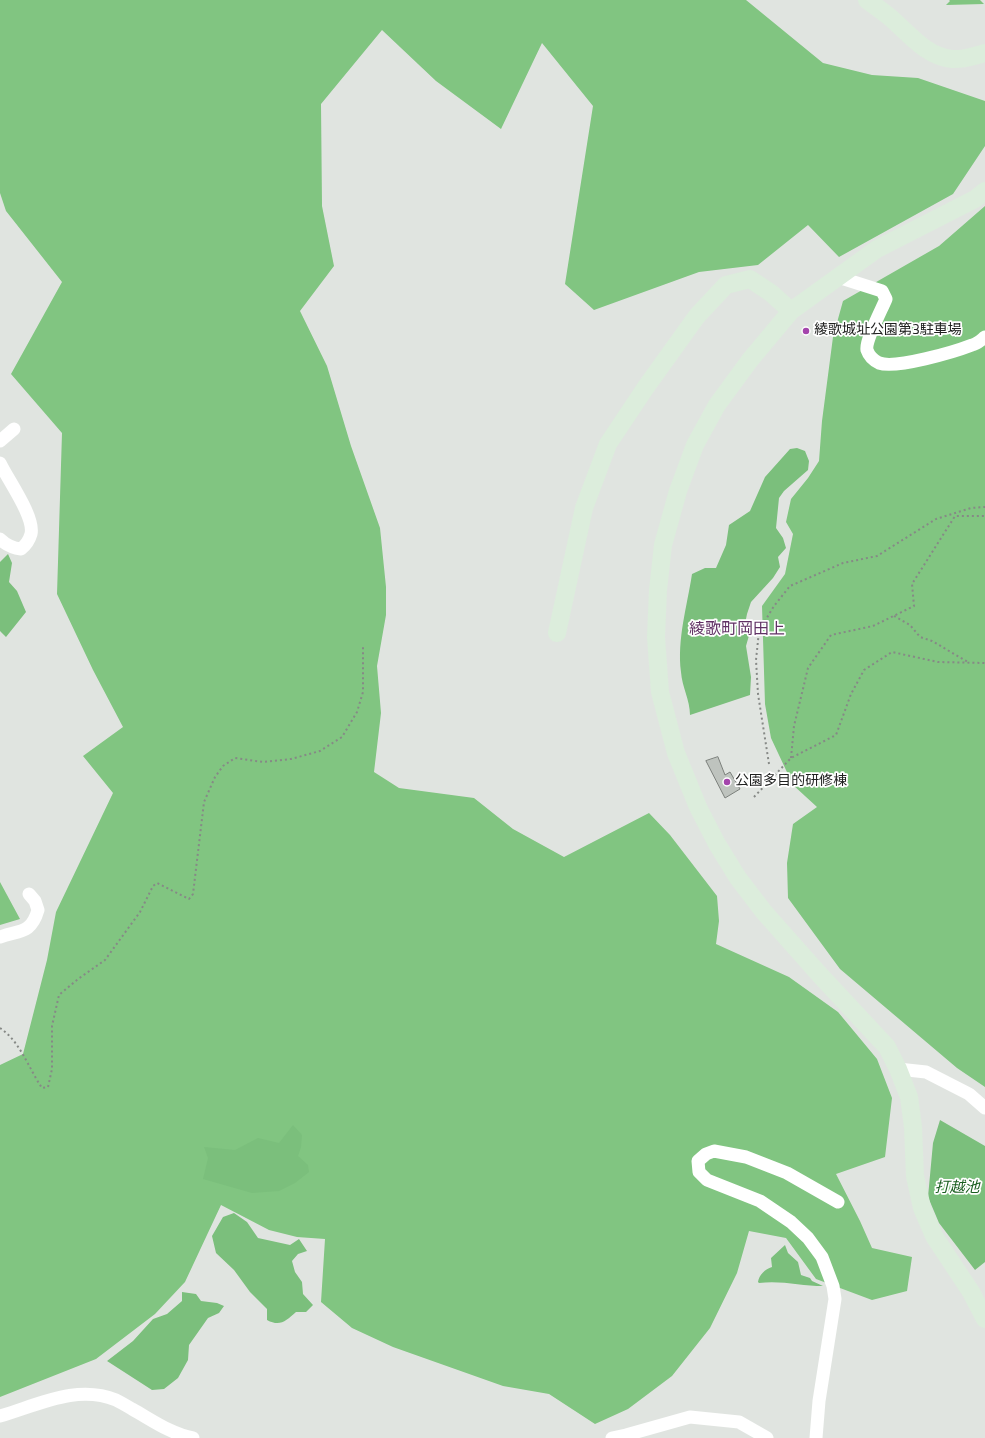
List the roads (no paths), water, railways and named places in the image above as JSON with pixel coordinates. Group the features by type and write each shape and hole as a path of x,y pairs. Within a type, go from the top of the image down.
{"street":[{"path":"867,0 892,19 924,47 938,54 951,59 968,58 985,53"},
{"path":"985,191 975,199 877,249 838,277 790,312 750,360 717,405 695,445 678,491 663,545 658,590 656,637 660,692 676,753 698,807 717,844 738,878 764,912 887,1047 898,1069 909,1097 913,1127 915,1176 922,1208 934,1236 971,1292 985,1319"},
{"path":"838,277 882,292 886,299 869,336 866,348 870,357 880,363 902,364 941,356 974,345 985,338"},
{"path":"557,633 584,508 608,444 697,316 726,285 750,279 771,292 790,312"},
{"path":"0,441 14,429"},
{"path":"0,463 28,515 31,533 28,543 20,549 5,544 0,539"},
{"path":"0,937 22,931 33,923 38,910 35,902 29,894"},
{"path":"898,1069 926,1072 969,1094 985,1108"},
{"path":"816,1438 819,1402 835,1299 833,1286 822,1257 808,1238 791,1222 760,1202 707,1180 700,1172 698,1161 706,1154 714,1151 746,1156 788,1173 838,1202"},
{"path":"0,1416 57,1397 76,1394 95,1396 116,1400 175,1433 193,1438"},
{"path":"612,1438 690,1417 740,1422 767,1438"}],"water":[{"path":"797,448 805,451 809,461 808,470 784,491 779,498 776,528 783,538 786,548 778,557 780,567 773,578 751,602 745,624 750,632 746,646 751,677 750,695 690,715 689,704 682,678 680,647 692,574 705,568 716,568 726,545 729,525 750,511 765,477 790,449"},
{"path":"8,554 12,563 9,582 17,591 26,612 6,637 0,631 0,562"},
{"name":"打越池","path":"940,1120 985,1146 985,1262 975,1270 939,1223 928,1197 933,1143"},
{"path":"293,1125 302,1135 301,1147 298,1156 308,1165 309,1172 295,1183 279,1191 252,1193 203,1179 208,1158 204,1147 235,1150 258,1138 279,1143"},
{"path":"234,1213 247,1222 258,1238 290,1245 299,1239 307,1251 298,1254 292,1261 295,1272 302,1282 303,1294 313,1305 306,1312 296,1312 283,1322 279,1323 267,1320 267,1309 250,1292 234,1270 216,1253 212,1236 223,1217"},
{"path":"785,1245 788,1253 798,1262 801,1275 810,1278 812,1281 823,1286 758,1282 763,1273 772,1267 771,1258"},
{"path":"182,1292 196,1294 201,1301 217,1303 224,1306 219,1313 208,1318 189,1345 188,1360 178,1378 164,1389 152,1390 107,1361 133,1341 153,1319 167,1314 182,1301"}],"place":[{"name":"綾歌城址公園第3駐車場","path":"806,331"},
{"name":"公園多目的研修棟","path":"727,782"}],"district":[{"name":"綾歌町岡田上","path":"737,630"}]}
